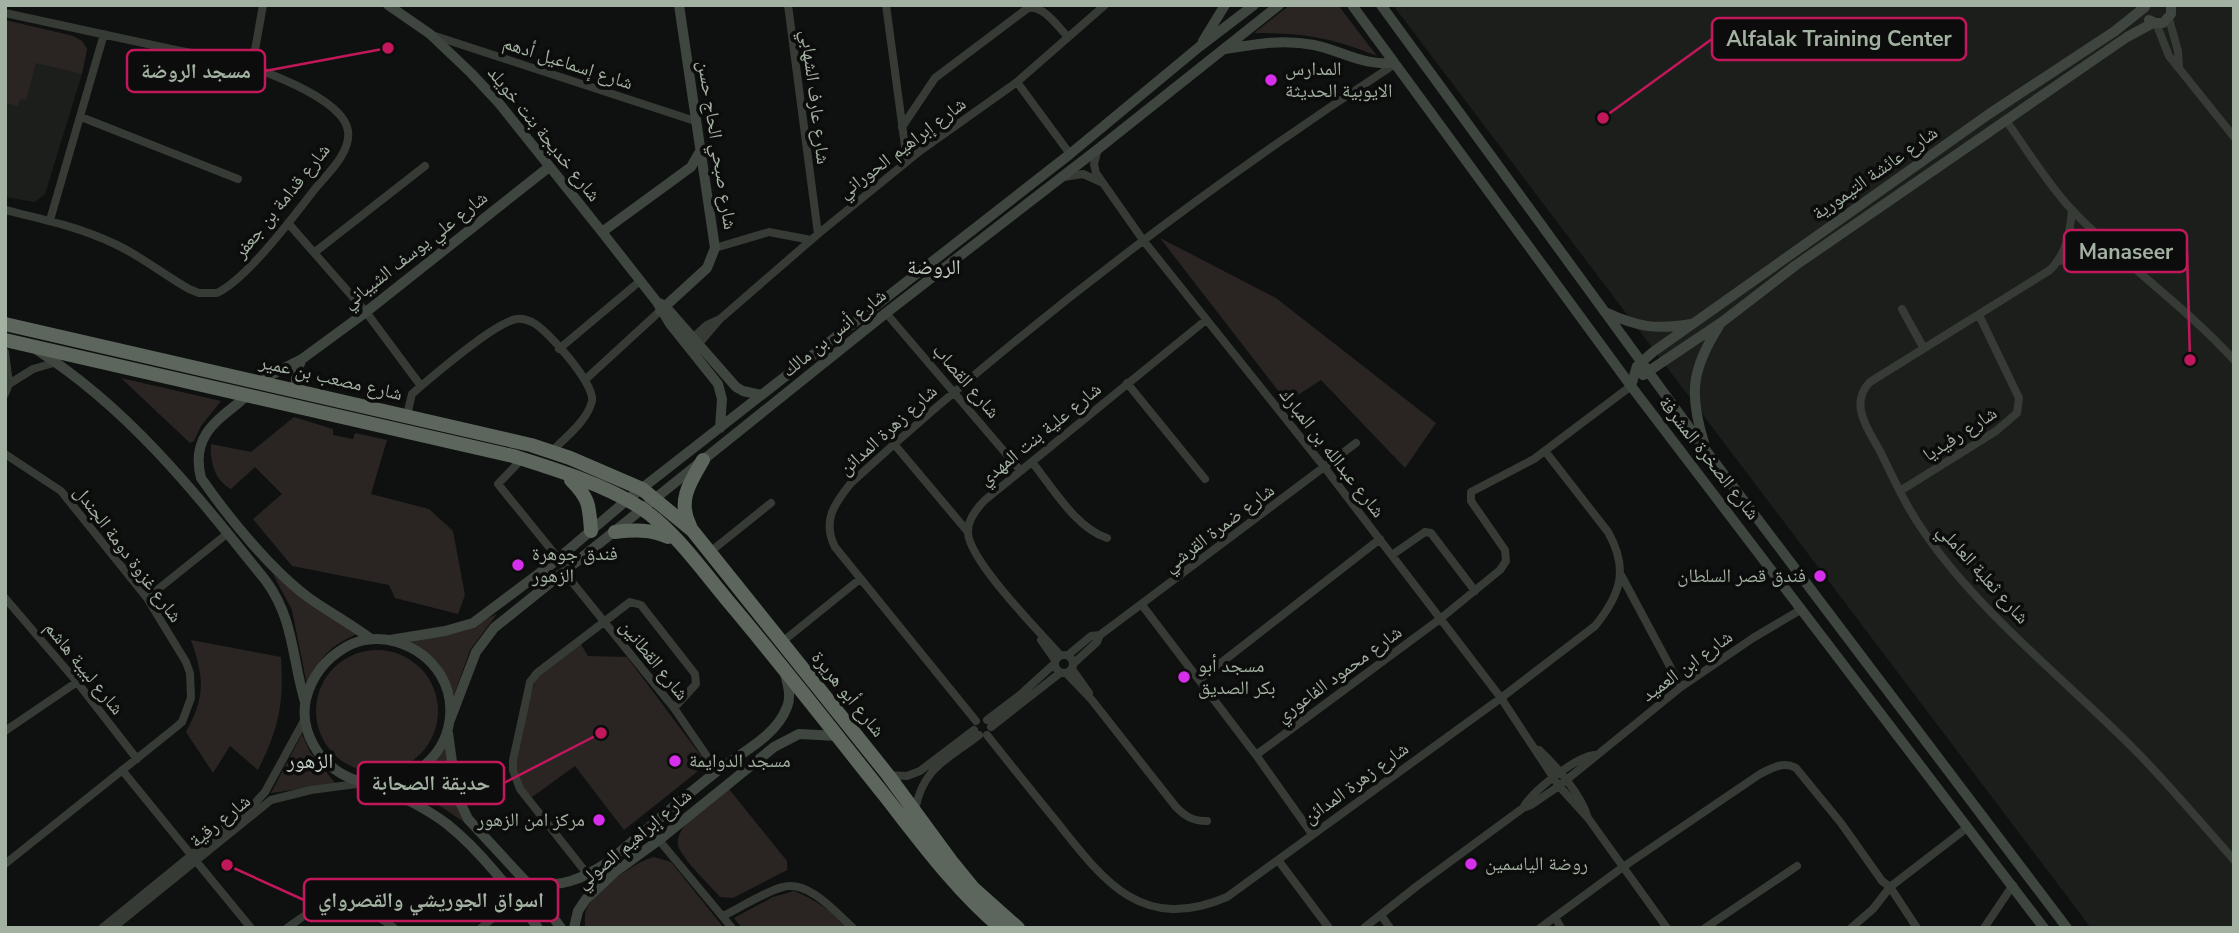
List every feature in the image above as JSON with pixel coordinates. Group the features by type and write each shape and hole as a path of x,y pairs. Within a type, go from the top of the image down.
{"highway":[{"name":"شارع مصعب بن عمير","path":"5,324 407,415 552,451 642,488"},
{"name":"شارع مصعب بن عمير","path":"5,340 522,459 562,472 626,500"},
{"path":"692,530 683,506 688,484 703,460"},
{"path":"562,472 584,493 590,504 592,531"},
{"name":"شارع أبو هريرة","path":"642,488 692,530 888,775 973,888 1018,928"},
{"name":"شارع أبو هريرة","path":"626,500 643,510 677,541 782,664 948,877 979,910 1001,928"},
{"path":"615,532 659,533 677,541"}],"main road":[{"name":"شارع خديجة بنت خويلد","path":"388,5 430,34 498,102 693,344 736,387 761,396"},
{"name":"شارع صبحي الحاج حسن","path":"661,306 707,268 715,248 679,5"},
{"path":"1199,47 1226,5"},
{"name":"شارع أنس بن مالك","path":"390,640 445,631 473,623 908,278 1070,154 1254,5"},
{"name":"شارع أنس بن مالك","path":"449,725 476,652 494,628 886,313 1279,5"},
{"name":"شارع الصخرة المشرفة","path":"1353,5 1629,379 2045,928"},
{"name":"شارع الصخرة المشرفة","path":"1381,5 1602,311 2067,928"},
{"path":"2146,6 2145,13 2155,23"},
{"name":"شارع عائشة التيمورية","path":"1629,379 1640,362 1694,323 1989,114 2115,31 2146,6"},
{"name":"شارع عائشة التيمورية","path":"1629,379 1649,373 1722,322 1796,265 2127,37 2155,23 2171,9"},
{"path":"1223,49 1268,41 1289,42 1331,49 1370,62 1394,63"},
{"path":"602,232 691,167 699,152"},
{"name":"شارع علي يوسف الشيباني","path":"259,381 302,359 366,312 549,167"},
{"path":"1602,311 1643,327 1694,323"},
{"path":"1707,452 1694,407 1693,392 1701,359 1722,322"},
{"name":"شارع خديجة بنت خويلد","path":"693,344 721,391 720,428"},
{"name":"شارع مصعب بن عمير","path":"29,345 55,362 126,419 197,495 271,587 285,612 291,631 305,702"},
{"path":"295,390 295,379 302,359"},
{"path":"247,396 205,434 198,448 197,463 201,478 289,581 309,598 372,639"},
{"path":"538,928 516,898 447,824 418,805 369,783 351,779 325,761 309,734 305,719 305,702 315,676 333,654 351,644 372,639 390,640 415,650 436,668 445,684 450,702 449,725 455,783 458,798 468,819 529,885 561,928"},
{"name":"شارع إبراهيم الصولي","path":"529,885 558,885 588,875 717,771 760,740 784,714 790,696 782,664"},
{"path":"369,783 390,783 420,771 437,752 449,725"},
{"name":"شارع إبراهيم الصولي","path":"574,928 578,911 586,899 615,872 774,747 787,739 810,733 838,736"}],"street":[{"path":"252,67 263,5"},
{"name":"شارع عارف الشهابي","path":"788,5 814,237"},
{"path":"886,5 907,161"},
{"name":"شارع إبراهيم الحوراني","path":"693,344 814,237 907,161 1017,82 1105,5"},
{"path":"902,127 935,78 1028,8 1036,7 1042,11 1068,37"},
{"path":"2171,9 2179,67"},
{"name":"شارع قدامة بن جعفر","path":"5,13 252,67 296,85 326,102 338,112 348,131 347,144 341,156 288,223 236,279 223,290 210,294 189,289 114,243 50,220 5,210"},
{"path":"2155,23 2169,56 2234,137"},
{"path":"50,220 104,34"},
{"name":"شارع إسماعيل أدهم","path":"430,34 695,121"},
{"name":"شارع زهرة المدائن","path":"1394,63 1238,170 1143,240 955,392 850,483 829,517 831,538 860,579 1093,867 1115,890 1139,903 1161,910 1183,911 1206,907 1227,897 1278,860 1595,626 1613,601 1621,576"},
{"path":"1017,82 1070,154"},
{"path":"81,117 238,179"},
{"path":"2007,122 2072,209 2234,359"},
{"path":"1098,149 1094,164 1101,182"},
{"path":"315,252 425,166"},
{"path":"1061,178 1083,174 1101,182"},
{"name":"شارع عبدالله بن المبارك","path":"1101,182 1143,240 1380,539 1500,698 1667,928"},
{"path":"2059,261 2068,237 2072,209"},
{"path":"288,223 366,312 421,386"},
{"path":"715,248 769,232 814,237"},
{"name":"شارع ثعلبة العاملي","path":"2120,255 2099,254 2059,261 2034,282 1923,347 1870,382 1860,398 1862,416 1925,533 1967,585 2133,747 2232,855"},
{"path":"559,349 640,281"},
{"path":"586,379 661,306"},
{"path":"1902,309 1923,347"},
{"name":"شارع القصاب","path":"886,313 1020,470"},
{"name":"شارع رفيديا","path":"1900,491 1996,431 2017,413 2019,398 1979,315"},
{"path":"407,415 412,394 421,386 510,320 521,318 532,322 559,349 586,379 592,392 588,411 552,451"},
{"name":"شارع علية بنت المهدي","path":"968,532 975,509 1206,320"},
{"path":"5,352 9,384 5,394"},
{"path":"9,384 33,369 74,357"},
{"path":"1440,619 1504,566 1506,555 1471,501 1471,492 1545,451 1629,379"},
{"path":"1127,383 1205,480"},
{"name":"شارع ضمرة القرشي","path":"915,810 920,787 937,766 984,729 1059,659 1091,636 1100,635 1142,606 1356,443"},
{"path":"894,444 968,532 983,565 1176,807 1196,821 1207,821"},
{"path":"1545,451 1608,532 1620,559 1621,576 1681,687"},
{"name":"شارع غزوة دومة الجندل","path":"5,454 61,491 147,598 186,662 192,690 182,722 5,864"},
{"path":"522,459 498,484 558,558"},
{"path":"1032,462 1081,523 1107,538"},
{"path":"710,552 771,503"},
{"path":"1392,555 1425,532 1431,533 1475,591"},
{"path":"147,598 228,533"},
{"path":"1199,680 1380,539"},
{"name":"شارع القطانين","path":"564,572 674,708 717,771"},
{"path":"782,642 860,579"},
{"name":"شارع لبيبة هاشم","path":"5,598 137,758"},
{"path":"588,875 520,789 513,770 527,687 533,676 630,602 641,605 695,674 696,684 674,708"},
{"path":"1142,606 1256,755 1312,834"},
{"name":"شارع ابن العميد","path":"1364,928 1523,808 1527,800 1559,780 1585,756 1594,755 1681,687 1753,638 1802,609"},
{"name":"شارع محمود الفاعوري","path":"1256,755 1440,619"},
{"name":"شارع ضمرة القرشي","path":"888,775 907,776 920,771 984,729 1068,670 1097,642 1100,635"},
{"path":"1059,659 1068,670"},
{"path":"5,731 77,682"},
{"name":"شارع رقية","path":"113,928 265,792 305,719"},
{"path":"1540,928 1623,867 1760,774 1789,765 1796,768 1841,823 1882,881 1890,887 1917,928"},
{"path":"122,770 251,928"},
{"name":"شارع رقية","path":"102,928 271,800 300,792 369,783"},
{"path":"1851,928 1873,909 1890,887 1968,827"},
{"path":"649,828 732,928"},
{"path":"1278,860 1329,928"},
{"path":"1705,928 1797,866"},
{"path":"1984,928 2014,885"},
{"path":"723,916 784,886 796,886 809,891 853,928"},
{"path":"481,928 516,898"},
{"path":"287,928 316,910 335,907 374,915 394,928"},
{"path":"1381,915 1390,928"},
{"path":"1555,917 1561,928"}],"shaded area":[{"path":"1290,5 1338,5 1377,56 1316,37 1254,33"},
{"path":"1393,5 2234,5 2234,928 2091,928"},
{"path":"5,20 73,36 82,41 87,49 82,74 45,194 35,202 5,197"},
{"path":"5,20 73,36 82,41 87,49 82,74 36,63 26,100 20,99 18,106 5,103"},
{"path":"1160,238 1276,298 1436,423 1405,468 1321,380 1287,402"},
{"path":"121,378 221,401 190,443"},
{"path":"294,417 333,429 333,435 353,439 355,433 387,440 371,494 429,509 453,531 465,595 458,614 395,598 389,585 292,566 253,519 282,494 255,467 231,489 221,481 212,463 211,444 251,452"},
{"path":"273,574 302,598 359,633 327,653 307,685 292,610"},
{"path":"497,614 470,650 454,695 447,676 438,663 409,641 467,628"},
{"path":"191,640 281,657 281,702 271,741 258,770 230,746 213,773 186,732 197,708 201,687 199,665"},
{"path":"580,643 588,656 627,657 707,764 624,830 575,766 528,800 510,760 536,679"},
{"path":"377,650 400,655 420,668 433,688 438,711 433,734 420,754 400,767 377,772 354,767 334,754 321,734 316,711 321,688 334,668 354,655"},
{"path":"302,734 310,752 336,784 271,793"},
{"path":"446,748 450,786 464,822 440,806 395,787 431,767"},
{"path":"729,789 787,861 787,870 733,898 720,897 689,862 680,850 678,842 680,833 694,816"},
{"path":"654,857 671,862 724,928 585,928 587,908 600,891 627,870"},
{"path":"794,891 823,906 848,928 742,928 734,918 773,897"}],"place":[{"name":"مسجد الروضة","path":"388,48"},
{"name":"المدارس الايوبية الحديثة","path":"1271,80"},
{"name":"Alfalak Training Center","path":"1603,118"},
{"name":"Manaseer","path":"2190,360"},
{"name":"فندق جوهرة الزهور","path":"518,565"},
{"name":"فندق قصر السلطان","path":"1820,576"},
{"name":"مسجد أبو بكر الصديق","path":"1184,677"},
{"name":"حديقة الصحابة","path":"601,733"},
{"name":"مسجد الدوايمة","path":"675,761"},
{"name":"مركز امن الزهور","path":"599,820"},
{"name":"روضة الياسمين","path":"1471,864"},
{"name":"اسواق الجوريشي والقصرواي","path":"227,865"}],"district":[{"name":"الروضة","path":"934,267"},
{"name":"الزهور","path":"310,761"}]}
